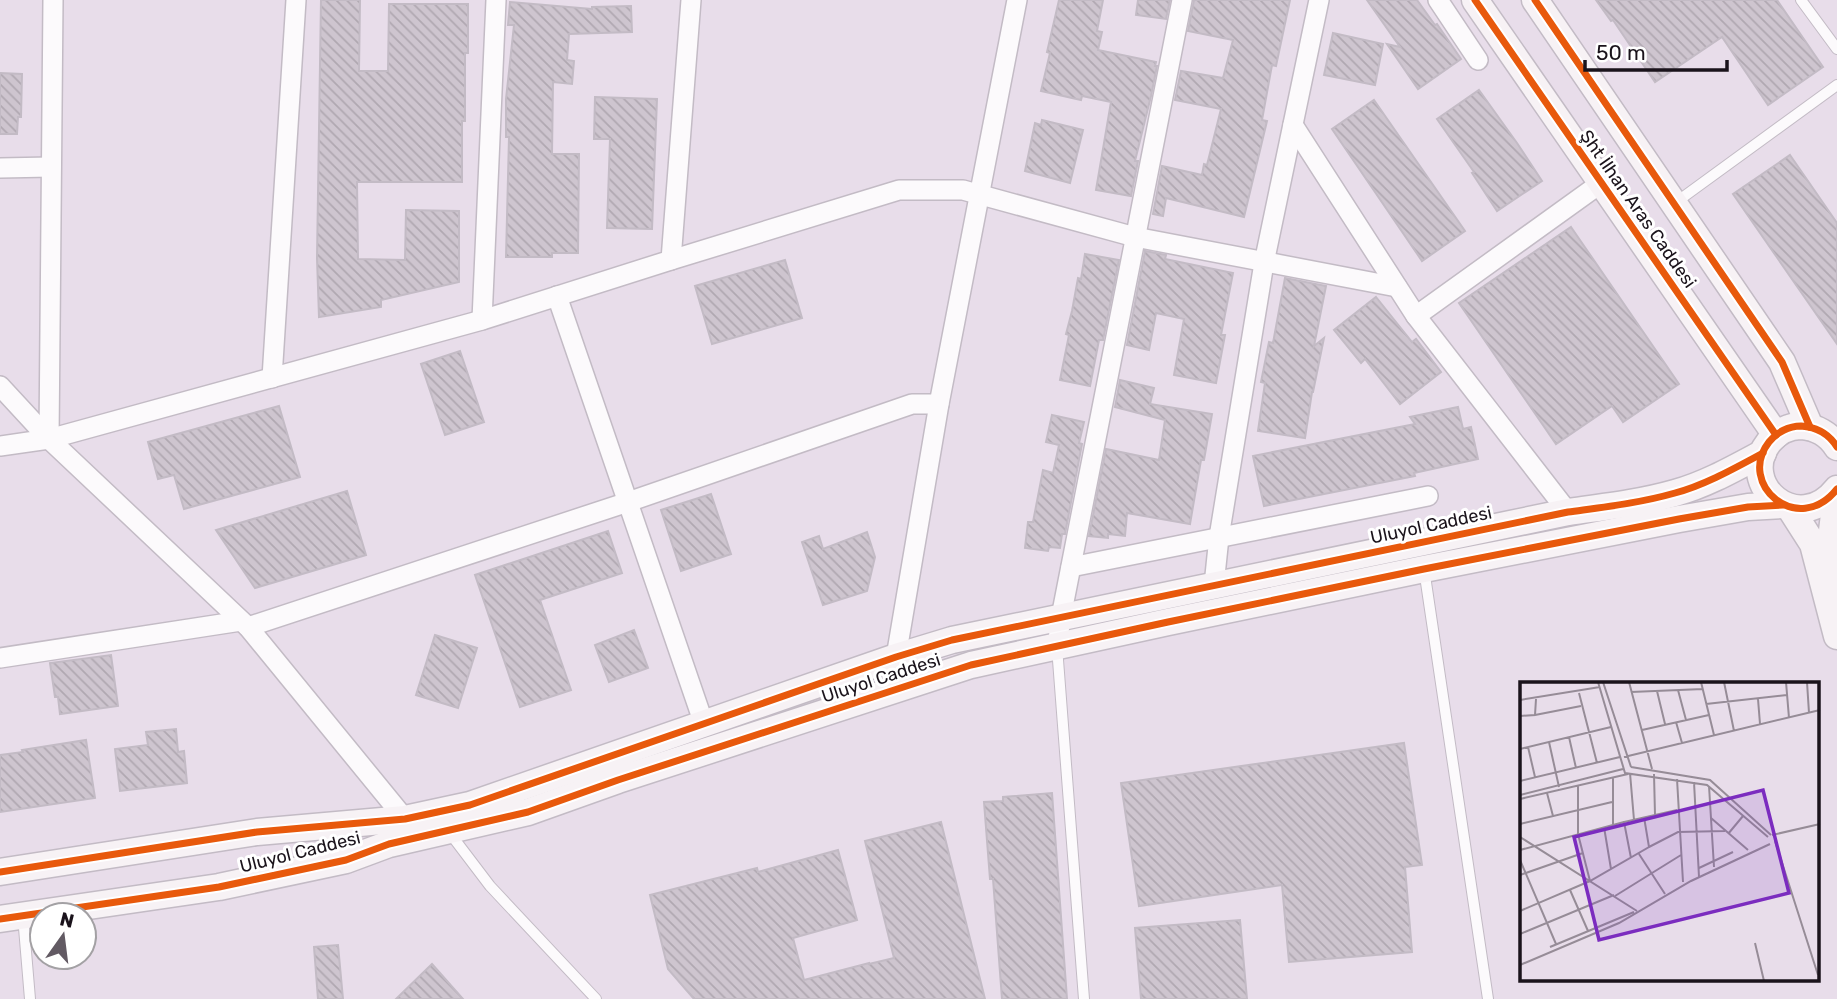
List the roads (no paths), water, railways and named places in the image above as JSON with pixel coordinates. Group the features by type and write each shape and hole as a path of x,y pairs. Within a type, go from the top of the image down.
{"main road":[{"name":"Şht İlhan Aras Caddesi","path":"1475,0 1601,183 1769,444"},
{"name":"Şht İlhan Aras Caddesi","path":"1535,0 1782,362 1821,429"},
{"name":"Uluyol Caddesi","path":"0,872 257,832 405,818 470,806 896,657 952,640 1568,512 1637,502 1676,493 1727,472 1769,444 1784,430 1797,426 1821,429"},
{"path":"1821,429 1837,447"},
{"path":"1769,444 1760,460 1760,474 1772,497 1786,506 1813,544 1837,636"},
{"name":"Uluyol Caddesi","path":"12,917 219,887 346,860 389,844 528,812 618,780 971,666 1424,569 1679,519 1748,507 1816,507 1828,500 1837,490"},
{"path":"1837,490 1832,562 1837,626"}],"street":[{"path":"50,439 52,0"},
{"path":"272,377 296,0"},
{"path":"482,320 496,0"},
{"path":"671,260 691,0"},
{"path":"896,657 939,404 1017,0"},
{"path":"1058,647 1071,567 1182,0"},
{"path":"1214,585 1219,537 1264,263 1319,0"},
{"path":"1438,0 1478,60"},
{"path":"1293,125 1416,316 1568,512"},
{"path":"0,168 51,167"},
{"path":"1416,316 1601,183"},
{"path":"0,446 50,439 482,320 899,190 963,190 1135,237 1397,288"},
{"path":"557,296 704,724"},
{"path":"0,386 50,439 245,624 405,818 448,831"},
{"path":"0,658 245,624 628,502 912,404 939,404"},
{"path":"1071,567 1428,496"}],"lane":[{"path":"1801,0 1837,49"},
{"path":"1674,204 1837,85"},
{"path":"1424,569 1488,999"},
{"path":"1058,647 1084,999"},
{"path":"448,831 491,886 596,999"},
{"path":"12,917 30,999"}]}
